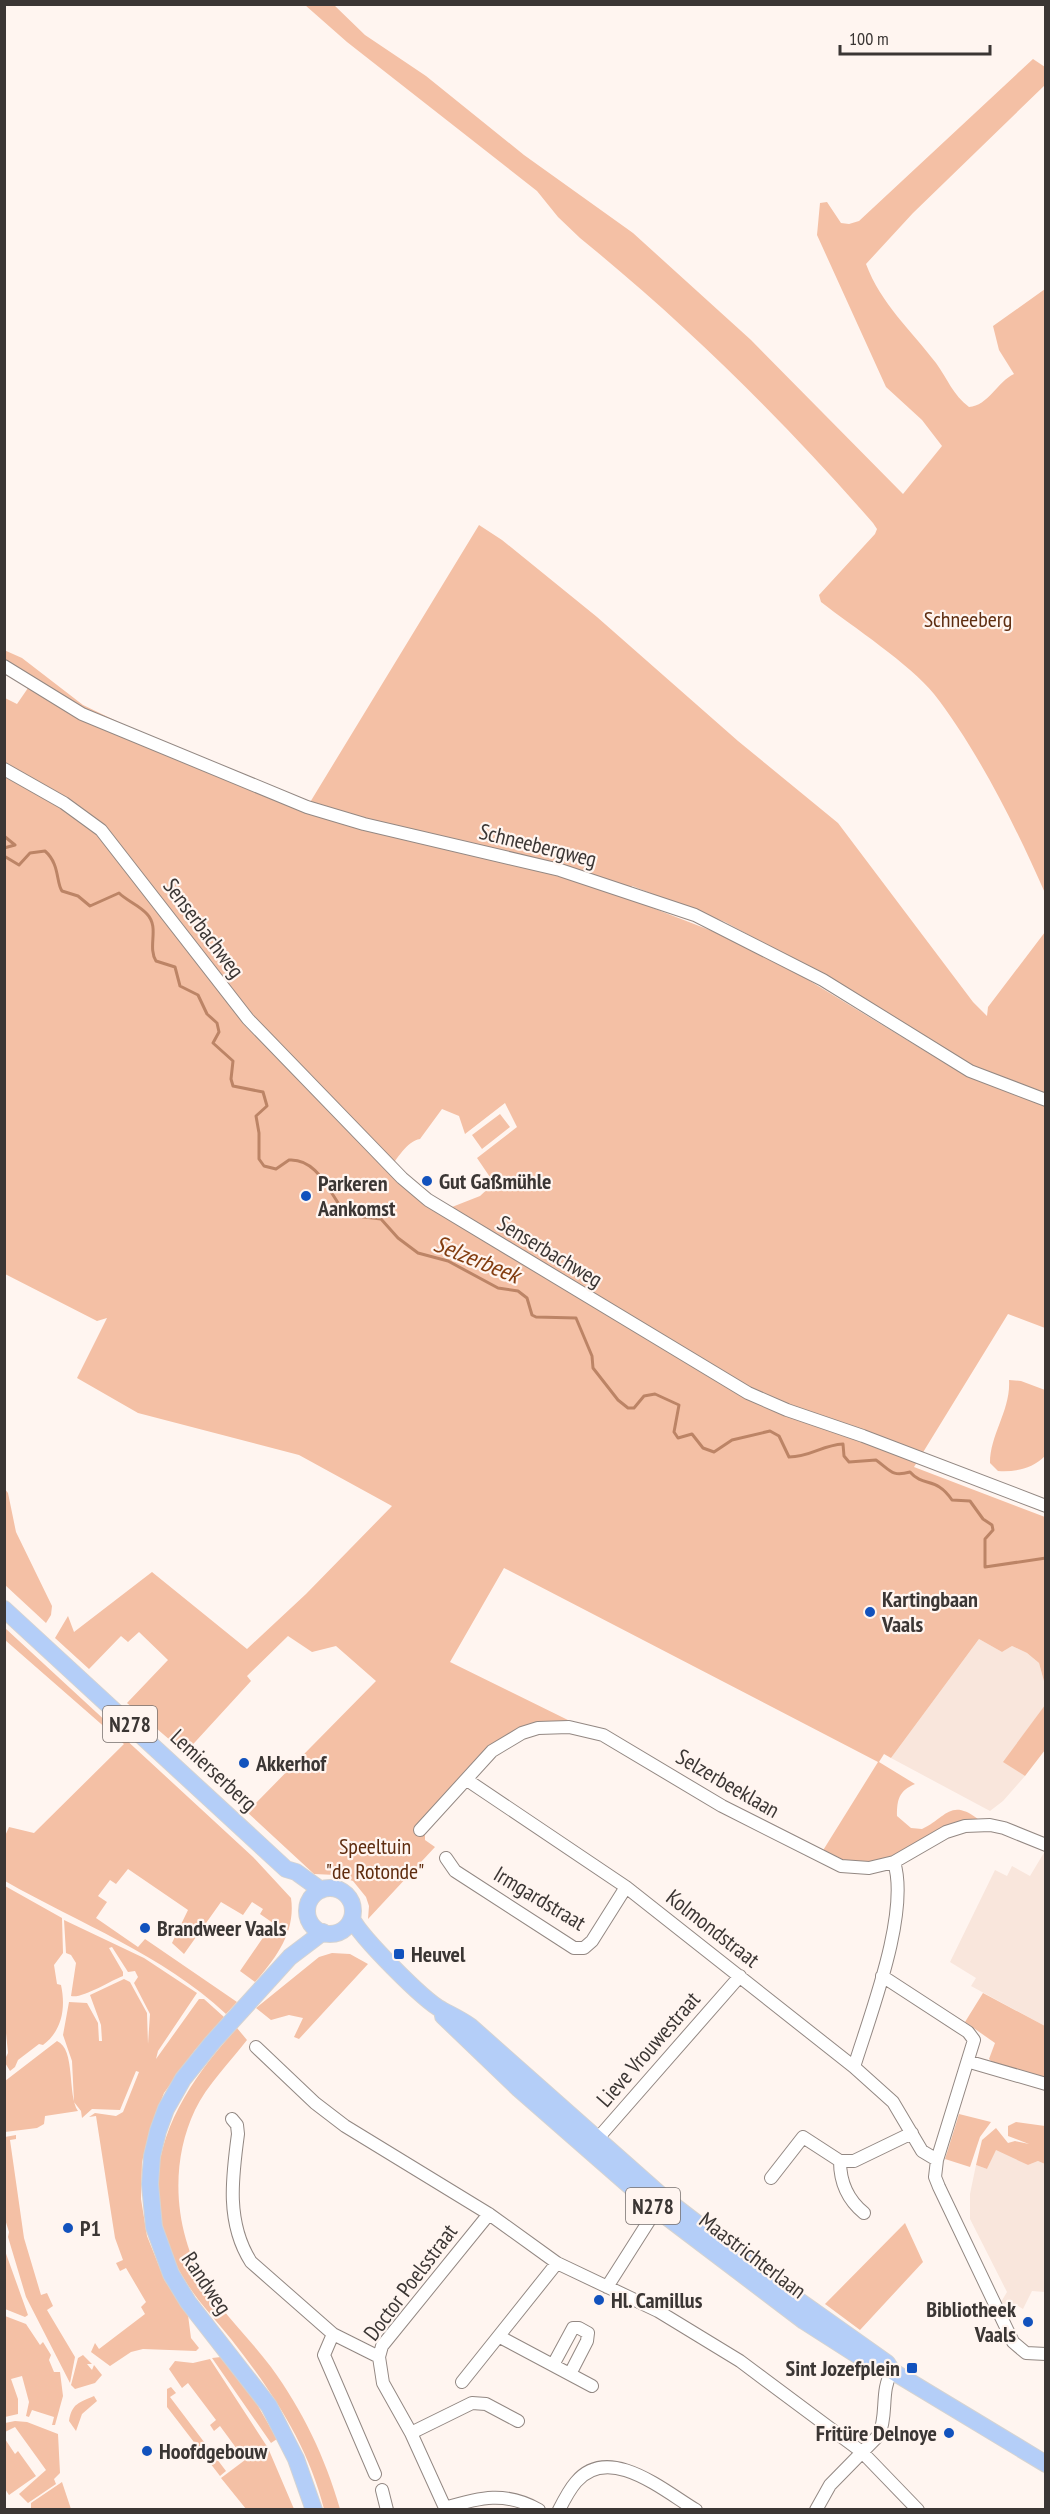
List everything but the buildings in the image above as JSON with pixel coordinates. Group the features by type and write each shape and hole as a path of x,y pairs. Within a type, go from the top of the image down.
{"main road":[{"name":"Lemierserberg","path":"4,1609 286,1869 296,1872 321,1890"},
{"name":"Lemierserberg","path":"286,1869 289,1879 309,1903"},
{"name":"N278","path":"321,1890 334,1889 346,1895 352,1906 346,1925"},
{"path":"321,1890 309,1903 310,1921 323,1932 346,1925"},
{"name":"Randweg","path":"290,1957 310,1921"},
{"name":"Maastrichterlaan","path":"346,1925 442,2010 443,2016 462,2036 660,2203 822,2333 882,2371 892,2371 1046,2464"},
{"name":"Randweg","path":"314,2510 297,2459 269,2406 188,2302 171,2274 156,2238 150,2193 151,2165 156,2139 174,2093 200,2056 290,1957 323,1932"}],"street":[{"name":"Schneebergweg","path":"4,666 82,714 307,807 364,824 560,870 695,915 823,980 970,1071 1046,1100"},
{"name":"Senserbachweg","path":"4,769 64,803 101,830 248,1019 402,1178 430,1202 748,1393 787,1410 863,1436 1046,1506"},
{"name":"Selzerbeeklaan","path":"420,1830 492,1751 522,1733 552,1727 586,1729 603,1735 722,1806 821,1857 852,1868 869,1868 894,1862 946,1832 965,1826 990,1825 1004,1828 1046,1845"},
{"name":"Kolmondstraat","path":"466,1780 627,1887 854,2067 894,2102 922,2151 937,2160"},
{"name":"Irmgardstraat","path":"446,1858 455,1871 574,1948 584,1948 592,1941 627,1887"},
{"path":"854,2067 882,1976 899,1901 900,1888 894,1862"},
{"name":"Lieve Vrouwestraat","path":"592,2146 740,1976"},
{"path":"882,1976 972,2036 975,2046 937,2160 935,2177 1013,2342 1026,2353 1046,2354"},
{"path":"256,2047 315,2103 345,2126 489,2214 557,2263 658,2312 740,2361 862,2452 918,2510"},
{"path":"970,2062 1046,2084"},
{"path":"232,2119 237,2125 238,2134 231,2199 243,2250 251,2262 333,2334 379,2357"},
{"path":"771,2178 803,2136 840,2161 854,2161 912,2133"},
{"path":"840,2161 840,2173 851,2202 864,2213"},
{"path":"606,2287 660,2203"},
{"name":"Doctor Poelsstraat","path":"446,2509 411,2433 383,2383 379,2357 382,2346 489,2214"},
{"path":"462,2382 557,2263"},
{"path":"553,2365 570,2331 576,2327 583,2329 588,2333 587,2341 570,2374"},
{"path":"333,2334 324,2355 375,2474"},
{"path":"500,2337 592,2386"},
{"path":"816,2510 830,2485 875,2440 882,2427 885,2383 892,2371"},
{"path":"411,2433 472,2403 486,2404 518,2421"},
{"path":"559,2510 581,2476 610,2466 630,2471 696,2510"},
{"path":"382,2490 387,2510"},
{"path":"446,2509 494,2495 518,2505 539,2510"}],"shaded area":[{"path":"979,1639 1002,1652 1012,1646 1027,1653 1039,1663 1045,1685 1045,1705 1004,1762 1025,1776 1003,1801 990,1811 891,1758"},
{"path":"1045,1851 1045,2026 971,1986 976,1978 950,1962 995,1870 1007,1876 1012,1866 1030,1876"},
{"path":"996,2148 1028,2165 1038,2161 1045,2164 1045,2292 1032,2291 1023,2309 1015,2304 1012,2308 1001,2302 1007,2292 970,2219 970,2194 976,2165 987,2169"}],"green space":[{"name":"Schneeberg","path":"305,5 334,5 365,35 426,76 524,155 633,233 751,340 903,494 942,446 922,420 886,387 817,235 820,203 827,202 841,223 849,224 859,221 1033,59 1045,67 1045,85 913,213 866,264 888,304 969,407 982,402 1014,374 999,350 993,326 1045,289 1045,893 981,764 934,694 911,670 821,602 819,595 875,534 877,529 873,523 733,374 620,271 580,238 558,217 537,191 347,42"},
{"name":"Speeltuin \"de Rotonde\"","path":"479,525 502,540 597,617 738,741 838,823 973,1002 987,1016 988,1007 1045,932 1045,1098 974,1070 869,1008 824,976 725,922 632,886 627,898 738,941 782,964 953,1068 1045,1105 1045,1328 1008,1314 914,1467 1045,1517 1045,1685 1039,1663 1027,1653 1012,1646 1002,1652 979,1639 891,1758 884,1754 879,1762 915,1784 900,1796 897,1816 911,1828 922,1829 954,1810 969,1813 978,1819 958,1822 937,1830 879,1862 863,1864 844,1861 822,1852 878,1762 504,1568 450,1662 572,1722 546,1725 524,1731 505,1740 472,1766 425,1819 425,1840 435,1847 368,1919 369,1906 366,1897 353,1881 336,1875 314,1874 247,1812 376,1681 336,1646 312,1652 288,1636 247,1676 251,1681 185,1753 127,1703 168,1660 139,1632 128,1642 121,1636 89,1669 55,1638 68,1616 74,1632 152,1572 247,1649 306,1594 392,1506 299,1455 138,1413 77,1378 107,1318 97,1321 5,1274 5,698 17,704 28,688 89,723 139,743 142,735 309,804","holes":["505,1103 517,1127 477,1158 494,1183 480,1196 452,1207 462,1218 454,1223 426,1205 389,1170 406,1147 420,1139 442,1109 459,1116 465,1134"]},
{"path":"4,650 22,658 83,705 133,729 85,712 5,663"},
{"path":"500,1114 510,1127 482,1149 472,1135"},
{"path":"1009,1380 1021,1381 1045,1390 1045,1456 1035,1464 1023,1469 998,1471 990,1463 991,1452 1007,1402"},
{"path":"4,1488 8,1493 16,1532 52,1606 51,1615 46,1623 5,1585"},
{"path":"5,1628 253,1857 291,1898 290,1922 283,1944 255,1982 240,1971 273,1923 260,1914 263,1909 252,1902 243,1915 221,1902 184,1954 172,1943 188,1910 128,1869 116,1884 110,1880 98,1896 107,1902 96,1918 138,1947 145,1939 237,2002 226,2014 175,1974 148,1957 5,1881 5,1836 9,1827 34,1833 124,1744 5,1640"},
{"path":"1045,1705 1045,1750 1025,1776 1003,1762"},
{"path":"5,1886 62,1918 63,1953 54,1965 57,1984 61,1985 63,2002 61,2018 55,2033 43,2045 39,2044 18,2060 10,2071 4,2061 8,2053 4,2013"},
{"path":"64,1920 144,1958 197,1993 158,2051 156,2059 199,1999 204,1999 224,2017 195,2050 164,2093 151,2126 142,2162 141,2199 147,2236 165,2281 188,2315 191,2338 199,2348 196,2351 143,2349 131,2352 110,2366 91,2352 95,2343 99,2349 145,2314 141,2307 146,2302 126,2268 120,2271 116,2263 123,2260 115,2238 96,2116 89,2117 95,2113 116,2116 123,2112 139,2072 136,2071 120,2110 92,2109 82,2118 81,2111 74,2102 72,2061 63,2035 69,2002 87,2003 98,2023 99,2041 102,2041 101,2025 90,1995 124,1979 130,1982 147,2013 148,2044 150,2014 134,1983 138,1977 135,1971 128,1972 112,1947 109,1948 123,1976 89,1992 71,1996 76,1963 71,1955 66,1953"},
{"path":"332,1953 350,1954 368,1964 299,2039 294,2037 303,2018 289,2015 271,2020 256,2008 319,1957"},
{"path":"983,1993 1045,2026 1045,2079 994,2064 989,2059 995,2043 965,2022"},
{"path":"237,2028 247,2040 206,2092 186,2132 179,2178 182,2224 188,2247 208,2289 271,2367 303,2418 320,2453 340,2509 324,2509 308,2463 287,2420 246,2359 186,2282 168,2247 159,2212 158,2179 163,2147 175,2116 191,2086"},
{"path":"57,2041 67,2053 78,2111 45,2116 44,2124 37,2128 5,2132 5,2081"},
{"path":"959,2114 991,2122 980,2137 970,2167 945,2159"},
{"path":"1016,2122 1045,2126 1045,2164 1038,2161 1028,2165 996,2150 987,2169 976,2165 982,2140 996,2128 1008,2143 1015,2141 1029,2144 1008,2136 1008,2126"},
{"path":"16,2135 16,2139 10,2140 24,2238 41,2295 47,2293 53,2306 47,2310 75,2357 70,2383 26,2297 8,2237 9,2232 4,2216 5,2137"},
{"path":"905,2223 923,2262 860,2330 825,2304"},
{"path":"4,2248 28,2315 25,2317 5,2309"},
{"path":"5,2316 26,2324 40,2345 43,2342 51,2355 49,2360 54,2372 60,2372 63,2396 55,2425 52,2425 54,2417 32,2410 29,2417 26,2416 29,2402 22,2376 11,2379 18,2399 18,2414 5,2417"},
{"path":"83,2355 92,2364 87,2364 92,2370 94,2365 102,2375 95,2383 75,2389 71,2385 78,2358"},
{"path":"221,2357 254,2399 277,2439 271,2443 212,2358"},
{"path":"210,2359 268,2448 294,2509 246,2509 221,2478 245,2460 220,2426 214,2431 210,2425 216,2420 188,2383 182,2388 169,2369 175,2361 193,2363"},
{"path":"171,2387 176,2393 170,2397 226,2471 220,2476 167,2407 167,2389"},
{"path":"94,2396 97,2401 82,2414 76,2431 69,2421 72,2410 80,2402"},
{"path":"27,2422 58,2434 60,2473 54,2479 56,2484 28,2503 19,2494 46,2470 15,2427 5,2432 5,2423"},
{"path":"5,2439 15,2454 18,2451 36,2476 9,2495 5,2489"},
{"path":"62,2482 71,2509 31,2509 31,2503"}],"waterway":[{"name":"Selzerbeek","path":"4,836 15,845 4,848"},
{"name":"Selzerbeek","path":"4,856 19,865 30,853 45,851 53,862 62,891 78,896 90,906 119,893 147,914 153,925 153,949 156,961 175,967 180,986 198,995 207,1014 217,1023 219,1032 213,1043 233,1061 231,1079 233,1086 263,1092 267,1106 256,1116 259,1133 259,1159 264,1166 276,1169 289,1160 308,1165 323,1180 347,1215 381,1219 398,1238 418,1253 448,1261 498,1288 518,1291 527,1298 532,1315 536,1317 576,1318 592,1356 593,1368 618,1400 628,1408 634,1408 644,1396 655,1394 679,1405 674,1432 678,1438 692,1434 703,1448 714,1452 732,1440 770,1431 779,1436 789,1457 843,1444 844,1456 849,1462 876,1460 892,1472 899,1474 910,1472 920,1480 941,1488 952,1500 970,1501 983,1519 992,1525 993,1530 985,1539 985,1567 1046,1558"}],"place":[{"name":"Gut Gaßmühle","path":"427,1181"},
{"name":"Parkeren Aankomst","path":"306,1196"},
{"name":"Kartingbaan Vaals","path":"870,1612"},
{"name":"Akkerhof","path":"244,1763"},
{"name":"Brandweer Vaals","path":"145,1928"},
{"name":"Heuvel","path":"399,1954"},
{"name":"P1","path":"68,2228"},
{"name":"Hl. Camillus","path":"599,2300"},
{"name":"Bibliotheek Vaals","path":"1028,2322"},
{"name":"Sint Jozefplein","path":"912,2368"},
{"name":"Fritüre Delnoye","path":"949,2433"},
{"name":"Hoofdgebouw","path":"147,2451"}]}
